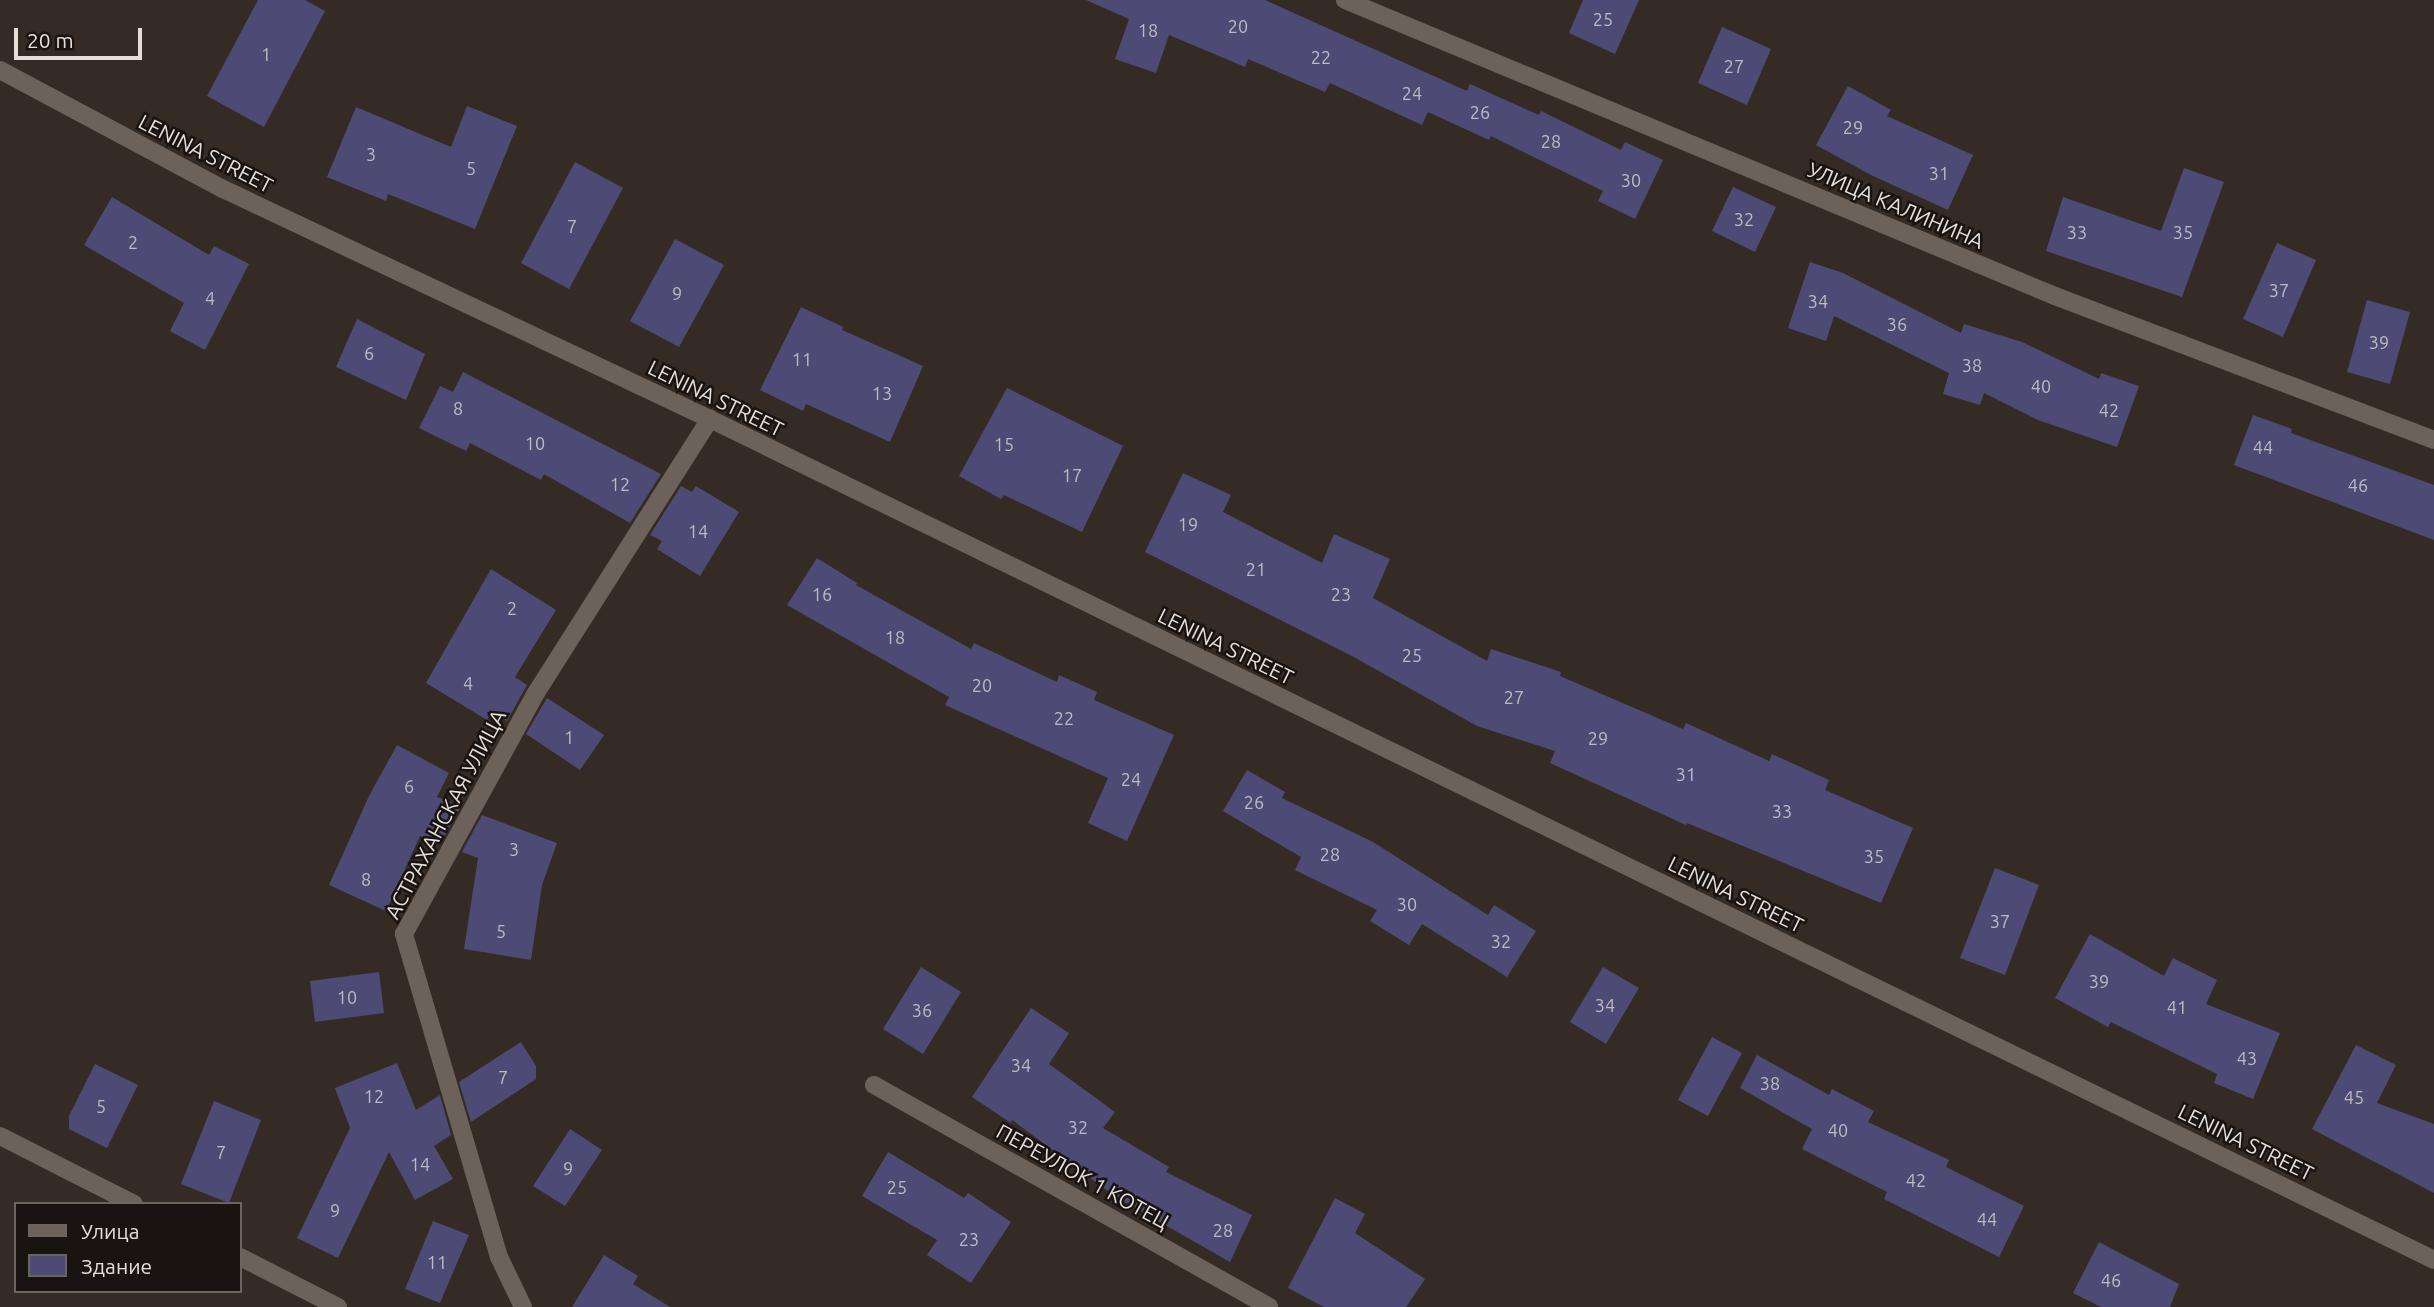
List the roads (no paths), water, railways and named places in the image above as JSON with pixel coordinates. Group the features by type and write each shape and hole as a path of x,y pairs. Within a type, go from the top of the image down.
{"street":[{"name":"УЛИЦА КАЛИНИНА","path":"1345,0 2054,296 2434,440"},
{"name":"LENINA STREET","path":"0,70 221,188 710,419 2434,1260"},
{"name":"АСТРАХАНСКАЯ УЛИЦА","path":"523,1307 499,1257 404,934 536,693 710,419"},
{"name":"ПЕРЕУЛОК 1 КОТЕЦ","path":"874,1085 1269,1307"},
{"path":"0,1136 130,1202"},
{"path":"242,1258 338,1307"}]}
